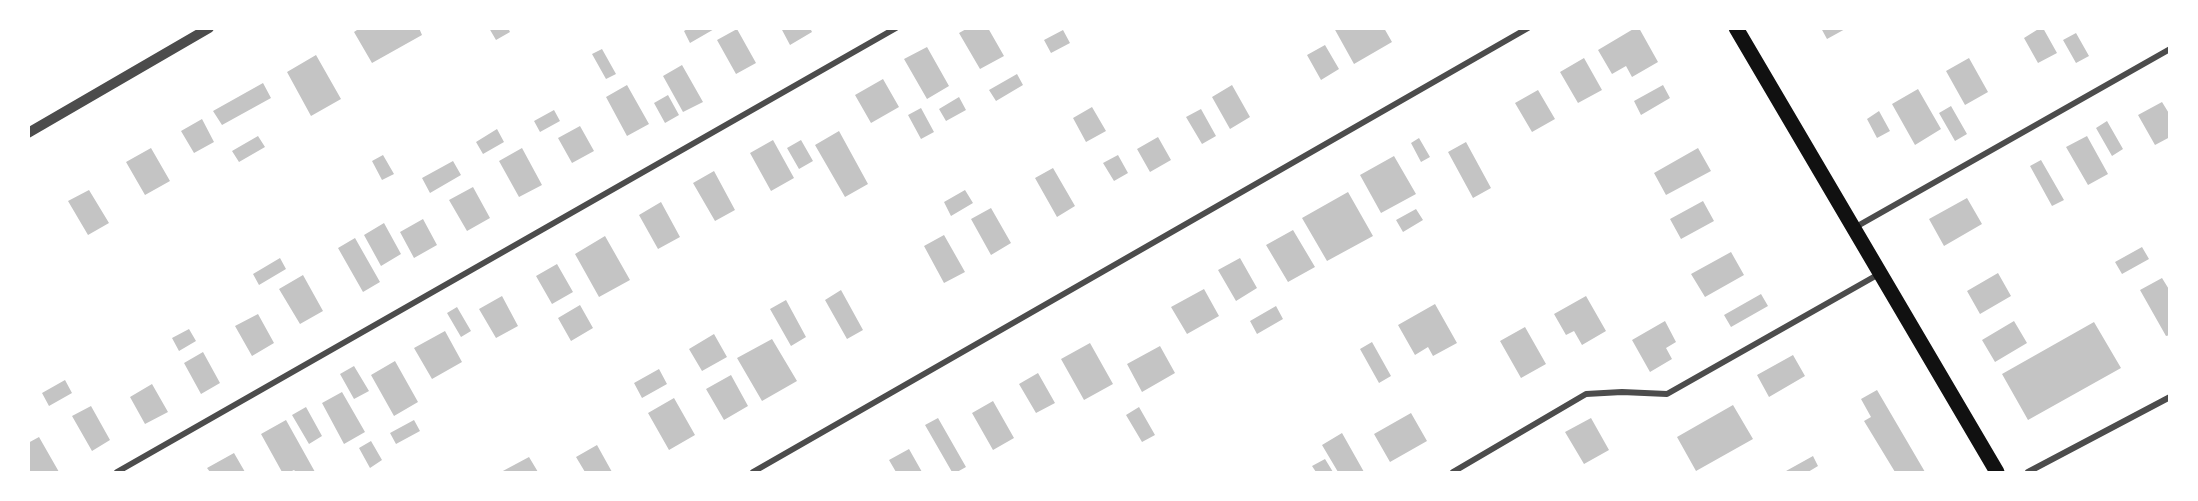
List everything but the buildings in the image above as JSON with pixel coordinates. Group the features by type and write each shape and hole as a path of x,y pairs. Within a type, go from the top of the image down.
{"main road":[{"path":"1736,28 1997,472"}],"street":[{"path":"28,133 209,28"},
{"path":"117,472 896,28"},
{"path":"753,472 1528,28"},
{"path":"1854,229 2169,50"},
{"path":"1453,472 1586,394 1622,392 1667,394 1880,273"},
{"path":"2028,472 2169,397"}]}
